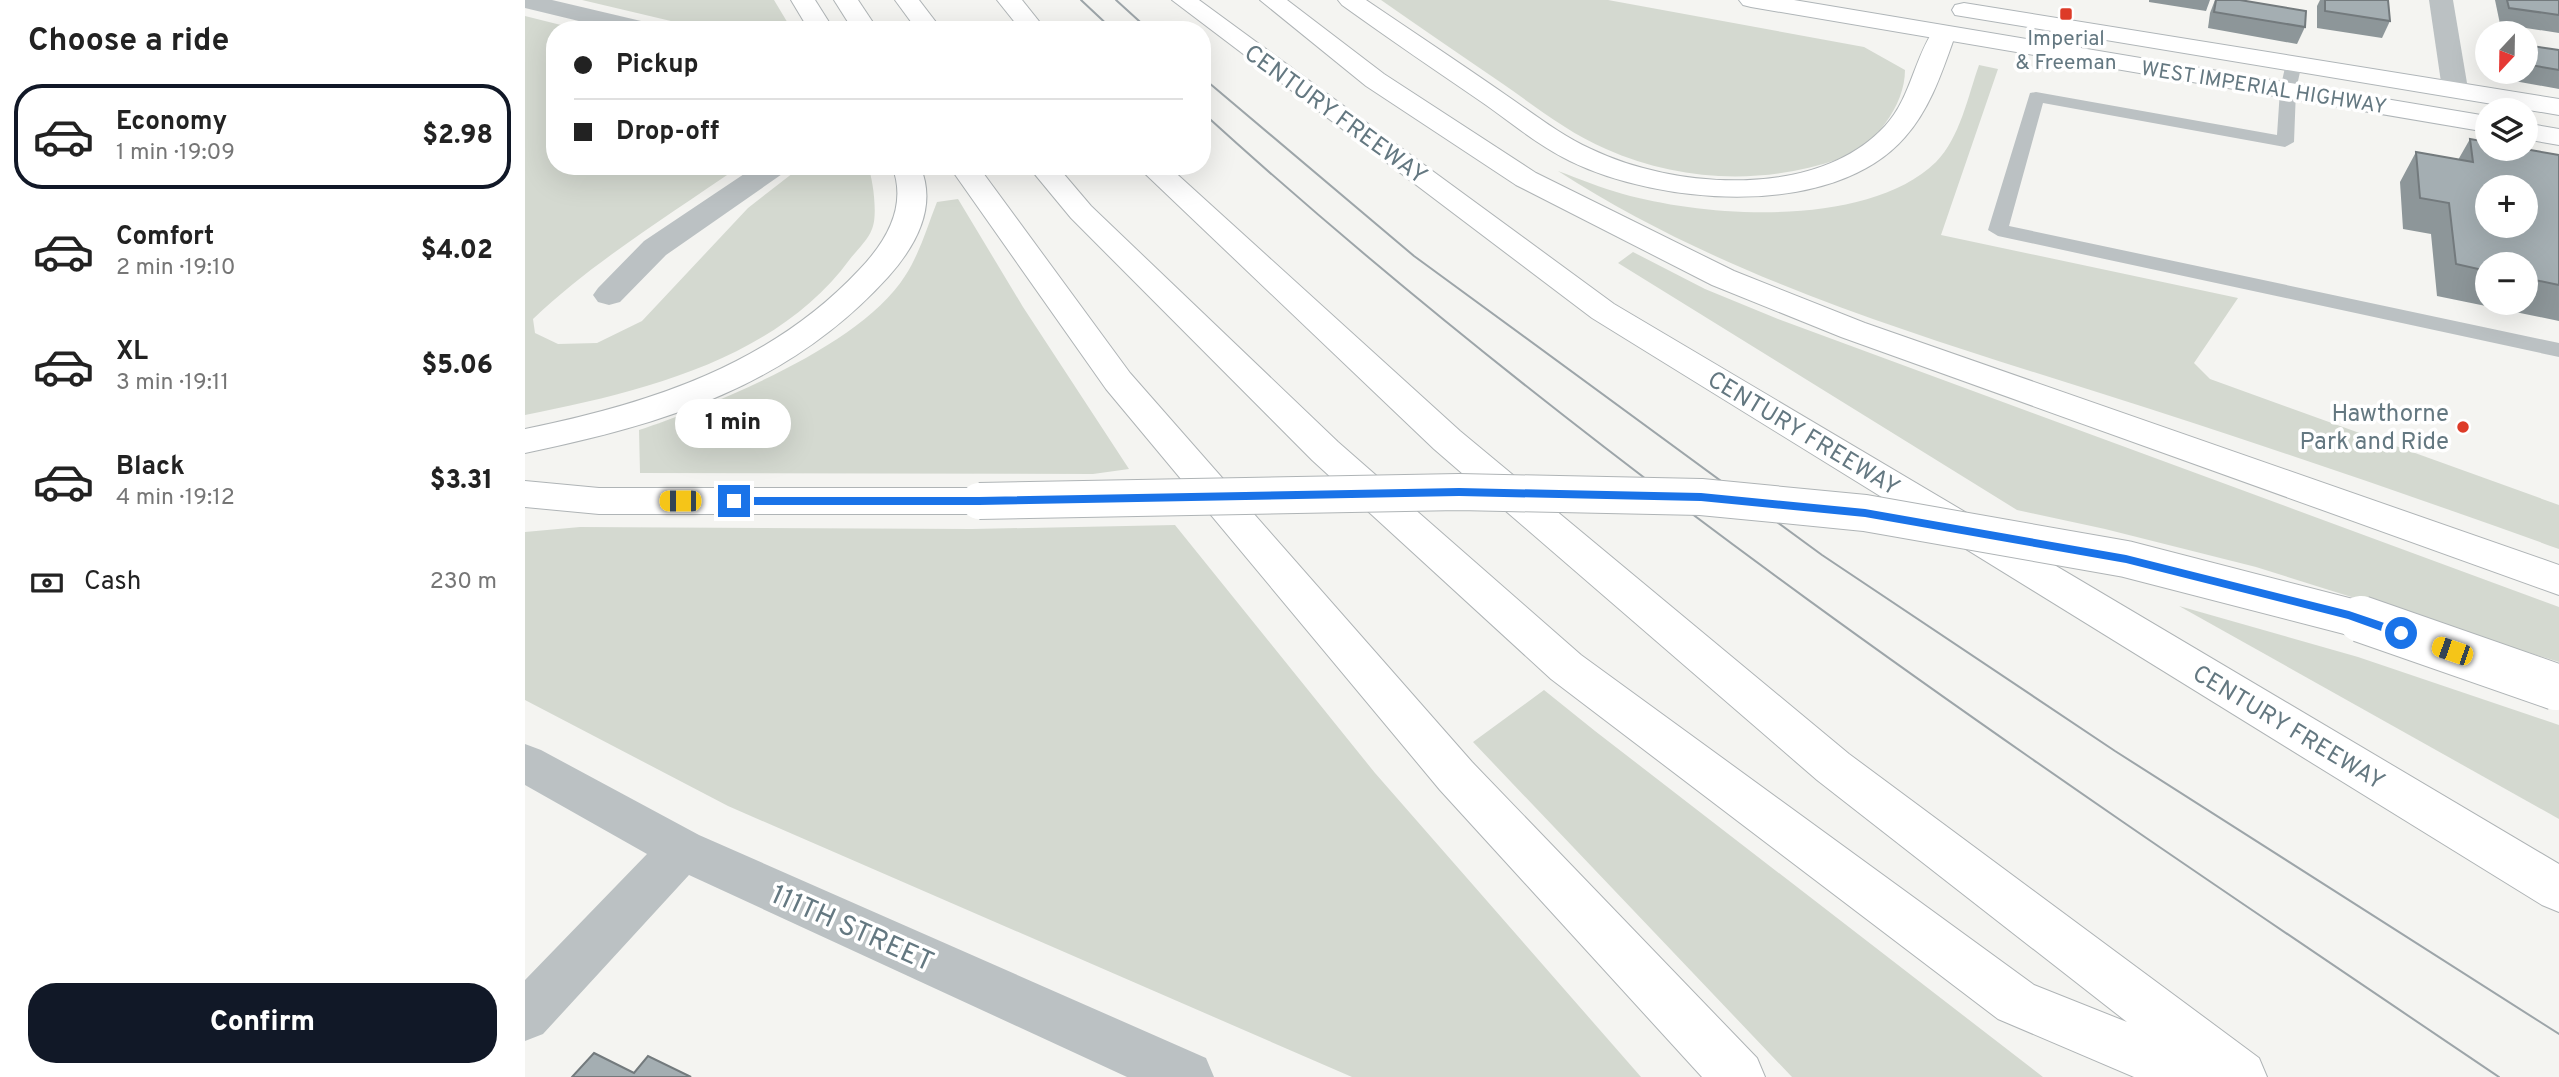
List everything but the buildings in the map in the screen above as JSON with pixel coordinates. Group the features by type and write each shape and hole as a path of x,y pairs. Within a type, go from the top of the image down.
{"main road":[{"path":"803,0 816,21"},
{"path":"846,0 860,21"},
{"path":"907,0 923,21"},
{"path":"1009,0 1026,21"},
{"name":"CENTURY FREEWAY","path":"1184,0 1604,311 2559,890"},
{"path":"1272,0 1375,80 1526,179 1723,278 1853,330 2559,580"},
{"path":"1350,0 1536,128 1592,160 1675,184 1757,189 1822,178 1867,157 1895,132 1926,80 1950,12"},
{"name":"WEST IMPERIAL HIGHWAY","path":"1751,0 1950,12 2294,63 2559,107"},
{"name":"WEST IMPERIAL HIGHWAY","path":"1950,12 2288,90 2475,122"},
{"path":"2538,133 2559,137"},
{"path":"525,441 589,429 675,403 748,373 816,329 866,285 902,241 912,205 909,175"},
{"path":"970,175 1135,402 1456,776 1738,1077"},
{"path":"1050,175 1081,212 1325,451 1566,667 2016,1002 2197,1077"},
{"path":"1161,175 1447,440 1833,767 2240,1077"},
{"path":"525,494 599,501 979,501 1472,492 1701,497 1865,513 2126,559 2349,615 2557,687"}],"street":[{"path":"2441,0 2455,89"},
{"path":"525,1 611,21"},
{"path":"609,295 655,248 762,175"},
{"name":"111TH STREET","path":"525,763 682,850 1187,1077"},
{"path":"525,1016 682,850"}],"lane":[{"path":"2294,63 2288,90 2285,142 2036,97 1998,230 2559,350"}],"shaded area":[{"path":"582,0 774,0 787,21 671,21"},
{"path":"1381,0 1608,0 1864,47 1905,70 1904,84 1885,124 1864,145 1839,159 1781,173 1752,176 1692,174 1634,160 1579,135"},
{"path":"525,16 546,21 546,175 727,175 633,239 557,297 533,319 535,333 558,344 597,343 642,321 748,208 790,175 870,175 875,207 874,223 868,237 820,294 784,323 745,347 659,382 525,415"},
{"path":"1979,65 1998,69 1941,235 2238,298 2194,363 2210,379 2559,505 2559,549 2330,469 1821,300 1686,243 1621,209 1558,171 1623,194 1658,202 1742,212 1786,212 1830,207 1871,198 1907,183 1936,162 1951,141"},
{"path":"958,199 1023,307 1129,469 1093,474 640,473 639,430 707,405 784,370 856,326 884,302 905,276 919,249 937,202"},
{"path":"1633,252 1705,289 1778,319 2559,607 2559,662 2256,567 2017,510 1618,263"},
{"path":"1175,525 1375,773 1641,1077 1352,1077 728,806 525,700 525,532 580,527 972,529"},
{"path":"2179,606 2358,657 2559,725 2559,819"},
{"path":"1544,690 2043,1077 1792,1077 1473,742"}],"tram line":[{"path":"1081,0 1103,21"},
{"path":"1116,0 1139,21"},
{"path":"1211,85 1414,256 1822,555 2115,751 2559,1034"},
{"path":"1211,120 1354,245 1510,374 1670,497 1833,618 1998,735 2499,1077"}],"place":[{"name":"Imperial & Freeman","path":"2066,14"},
{"name":"Hawthorne Park and Ride","path":"2463,427"}],"route":[{"path":"734,501 979,501 1459,492 1701,497 1865,513 2126,559 2349,615 2401,633"}]}
